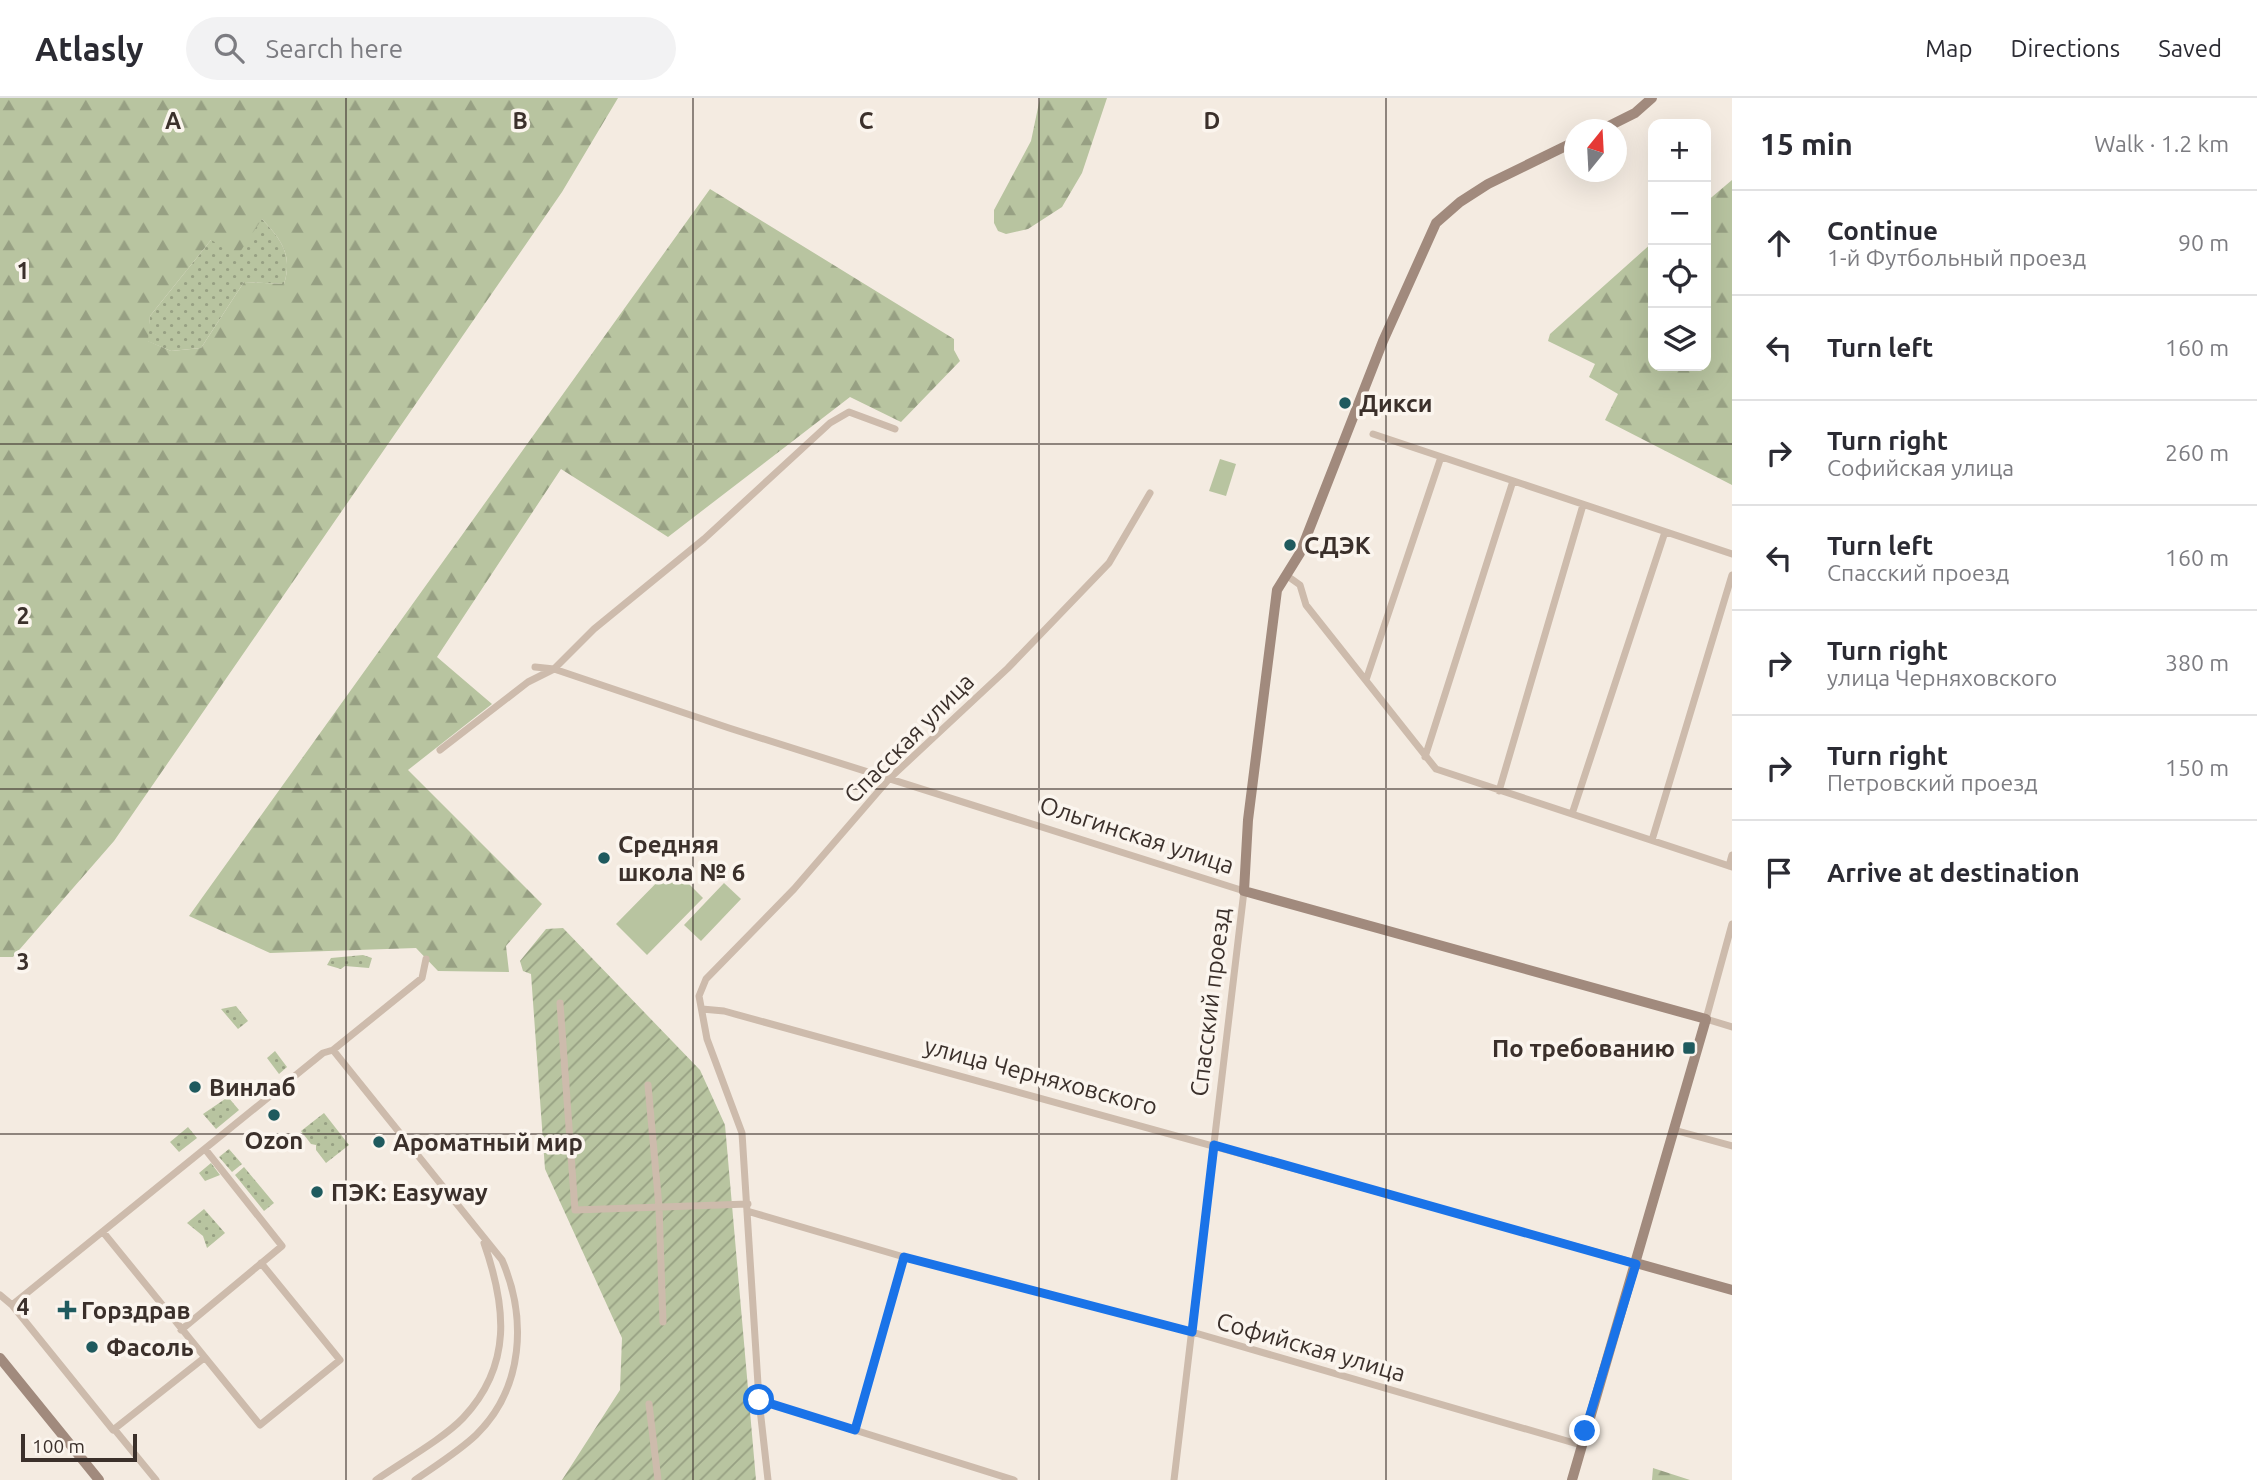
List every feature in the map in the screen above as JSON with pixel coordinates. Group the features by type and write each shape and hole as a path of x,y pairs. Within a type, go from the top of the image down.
{"street":[{"path":"1623,119 1635,113 1652,98"},
{"name":"Спасский проезд","path":"1174,1480 1244,891 1248,820 1277,590 1300,553 1383,341 1436,223 1460,202 1488,184 1564,147"},
{"path":"440,750 528,681 554,670 594,629 705,539 831,423 849,412 895,429"},
{"path":"1373,434 1732,554"},
{"path":"1366,680 1441,457"},
{"path":"1424,757 1513,481"},
{"name":"Спасская улица","path":"702,1009 699,996 706,979 794,888 889,779 1008,668 1110,563 1150,493"},
{"path":"1499,790 1583,505"},
{"path":"1572,814 1665,532"},
{"path":"1286,575 1300,585 1306,605 1436,769 1730,866 1732,855"},
{"path":"1652,840 1732,575"},
{"name":"Ольгинская улица","path":"534,667 554,670 1244,891 1732,1027"},
{"path":"1572,1480 1732,924"},
{"path":"12,1305 324,1052 333,1050 422,978 426,959"},
{"name":"Софийская улица","path":"560,1003 575,1210 747,1207 904,1257 1192,1332 1581,1445"},
{"path":"702,1009 707,1040 742,1133 759,1400 768,1480"},
{"name":"улица Черняховского","path":"702,1009 724,1011 1732,1290"},
{"path":"333,1050 502,1260 513,1286 518,1308 519,1335 509,1385 497,1406 474,1437 415,1480"},
{"path":"648,1085 659,1207 663,1322"},
{"path":"1674,1130 1732,1146"},
{"path":"181,1330 282,1246 205,1149"},
{"path":"103,1232 260,1425 340,1360 261,1263"},
{"path":"376,1480 462,1420 479,1398 494,1365 501,1340 502,1300 482,1235"},
{"path":"855,1430 904,1257"},
{"path":"0,1295 12,1305 110,1429 115,1430 156,1480"},
{"path":"0,1358 99,1480"},
{"path":"115,1430 204,1358"},
{"path":"759,1400 1014,1480"},
{"path":"649,1405 658,1480"}],"green space":[{"path":"0,98 618,98 562,192 114,841 13,957 0,957","holes":["262,219 284,248 287,264 284,284 244,282 201,348 171,351 148,341 150,316 211,240 238,255"]},
{"path":"1040,98 1107,98 1082,173 1062,207 1028,229 1006,234 998,231 994,223 994,210 1031,141"},
{"path":"1732,180 1732,485 1605,420 1618,394 1589,377 1595,364 1548,341 1550,334 1648,246 1648,371 1711,371 1711,198"},
{"path":"710,189 954,339 954,350 960,361 901,422 850,397 668,537 561,469 437,657 492,704 408,770 542,904 506,946 509,972 438,971 416,948 270,953 189,916"},
{"path":"262,219 284,248 287,264 284,284 244,282 201,348 171,351 147,341 150,316 211,240"},
{"path":"1220,459 1236,464 1226,496 1209,491"},
{"path":"672,867 703,898 647,955 616,924"},
{"path":"724,883 741,899 701,941 684,925"},
{"path":"563,928 700,1070 725,1125 756,1480 562,1480 620,1390 622,1338 545,1169 531,974 523,971 520,961 546,929"},
{"path":"363,955 372,958 369,968 345,966 341,969 327,965 331,958"},
{"path":"236,1006 248,1021 238,1029 221,1009"},
{"path":"275,1051 287,1067 279,1074 267,1058"},
{"path":"228,1097 239,1110 216,1129 203,1114"},
{"path":"324,1113 349,1145 326,1163 316,1150 316,1145 311,1144 301,1131"},
{"path":"188,1127 197,1138 179,1152 170,1142"},
{"path":"229,1149 242,1164 232,1172 219,1157"},
{"path":"211,1163 220,1175 205,1181 199,1173"},
{"path":"244,1167 274,1203 264,1211 235,1175"},
{"path":"204,1209 225,1233 207,1248 203,1236 187,1223"},
{"path":"1653,1468 1690,1480 1652,1480"}],"place":[{"name":"Дикси","path":"1345,403"},
{"name":"СДЭК","path":"1290,545"},
{"name":"Средняя школа № 6","path":"604,858"},
{"name":"По требованию","path":"1689,1048"},
{"name":"Винлаб","path":"195,1087"},
{"name":"Ozon","path":"274,1115"},
{"name":"Ароматный мир","path":"379,1142"},
{"name":"ПЭК: Easyway","path":"317,1192"},
{"name":"Горздрав","path":"67,1310"},
{"name":"Фасоль","path":"92,1347"}],"route":[{"path":"759,1400 855,1430 904,1257 1192,1332 1214,1145 1636,1264 1585,1431"}]}
